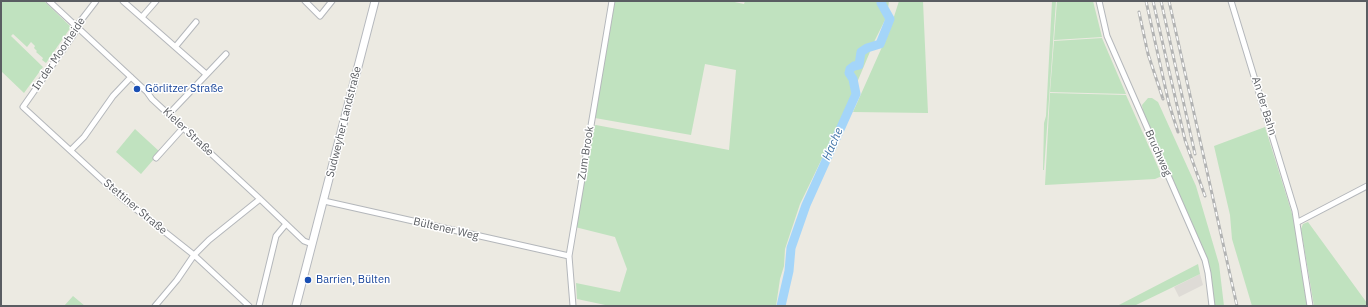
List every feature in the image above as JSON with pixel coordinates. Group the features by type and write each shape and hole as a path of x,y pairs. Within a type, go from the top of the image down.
{"main road":[{"name":"Sudweyher Landstraße","path":"296,306 375,1"}],"street":[{"name":"Kieler Straße","path":"49,1 304,241 312,244"},
{"name":"In der Moorheide","path":"23,107 96,1"},
{"path":"123,1 176,46 206,74"},
{"path":"142,17 156,1"},
{"path":"305,1 320,16 332,1"},
{"name":"Zum Brook","path":"573,306 569,256 612,1"},
{"name":"Bruchweg","path":"1099,1 1107,36 1205,260 1212,306"},
{"name":"An der Bahn","path":"1231,1 1296,211 1310,306"},
{"path":"176,46 196,22"},
{"path":"169,114 226,54"},
{"path":"71,150 84,137 113,96 131,77"},
{"name":"Stettiner Straße","path":"23,107 122,198 194,255 249,306"},
{"path":"156,158 183,128"},
{"path":"1298,222 1367,186"},
{"path":"155,306 177,280 194,255 209,240 260,199"},
{"name":"Bültener Weg","path":"324,201 569,256"},
{"path":"259,306 276,236 286,224"}],"shaded area":[{"path":"1200,274 1203,285 1179,297 1174,287"}],"green space":[{"path":"1,1 44,1 71,27 46,63 36,52 37,51 34,48 35,46 31,42 27,47 13,34 11,36 43,67 24,93 1,71"},
{"path":"615,1 730,1 744,4 745,1 889,1 887,16 875,40 845,111 800,204 785,249 784,266 780,279 776,306 610,306 577,299 576,283 620,292 627,269 615,237 575,227 593,126 596,125 729,150 736,70 705,64 691,135 595,118"},
{"path":"899,1 923,1 928,113 853,112 890,29"},
{"path":"1052,1 1056,1 1043,170 1044,123 1046,116"},
{"path":"1057,1 1093,1 1102,37 1054,40"},
{"path":"1102,38 1126,94 1050,92 1054,41"},
{"path":"1050,93 1126,95 1162,176 1155,179 1045,185"},
{"path":"1148,98 1152,98 1158,102 1196,186 1219,264 1224,306 1215,306 1210,273 1143,112 1142,105"},
{"path":"1265,127 1294,220 1307,306 1252,306 1232,239 1230,215 1214,146"},
{"path":"135,129 160,152 141,174 116,152"},
{"path":"1308,222 1367,303 1367,306 1314,306 1301,229 1303,224"},
{"path":"1198,264 1200,274 1134,306 1117,306"},
{"path":"73,296 85,306 64,306"}],"waterway":[{"name":"Hache","path":"781,306 789,271 791,248 806,205 856,94 853,79 849,73 850,69 859,65 861,52 867,48 880,44 890,19 881,3 882,1"}],"railway":[{"path":"1146,1 1169,104 1178,132"},
{"path":"1153,1 1185,140 1205,196"},
{"path":"1161,1 1195,154"},
{"path":"1169,1 1237,306"},
{"path":"1139,12 1148,54 1163,99"}],"place":[{"name":"Görlitzer Straße","path":"137,89"},
{"name":"Barrien, Bülten","path":"308,280"}]}
